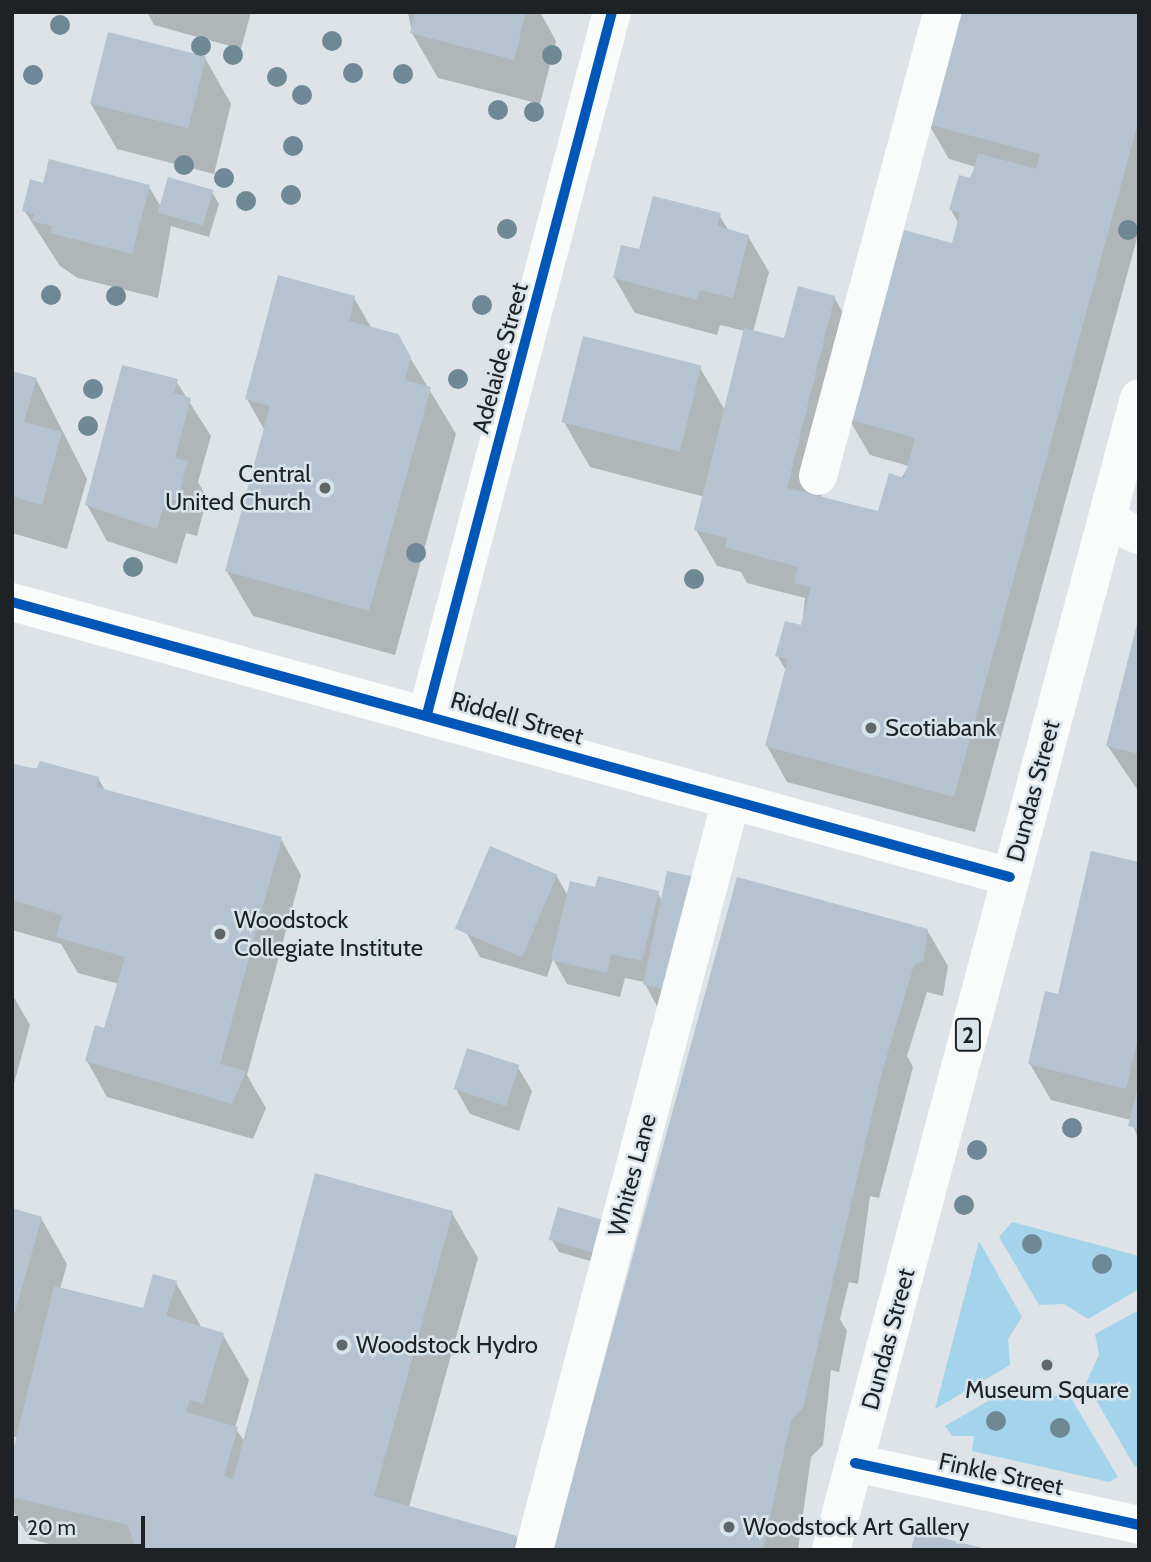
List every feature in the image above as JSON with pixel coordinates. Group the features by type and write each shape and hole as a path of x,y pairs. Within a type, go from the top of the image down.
{"street":[{"name":"Adelaide Street","path":"427,714 612,12"},
{"path":"818,476 942,12"},
{"name":"Dundas Street","path":"831,1550 1010,877 1123,528 1139,398"},
{"name":"Riddell Street","path":"12,602 427,714 1010,877"},
{"name":"Whites Lane","path":"534,1550 731,800"},
{"name":"Finkle Street","path":"855,1463 1139,1525"}],"shaded area":[{"path":"1012,1222 1139,1256 1139,1289 1088,1319 1064,1304 1039,1305 999,1237"},
{"path":"979,1241 1022,1317 1008,1339 1010,1365 935,1409"},
{"path":"1139,1310 1139,1465 1135,1467 1086,1383 1099,1355 1095,1334"},
{"path":"1019,1383 1049,1397 1068,1393 1118,1477 1109,1482 972,1451 974,1436 952,1436 945,1426"}],"building":[{"path":"415,12 526,12 514,60 410,33"},
{"path":"957,12 1139,12 1139,119 954,797 765,746 788,659 775,656 785,621 801,625 811,587 794,583 798,567 725,547 727,538 694,530 744,328 784,338 798,286 835,296 787,488 878,511 889,473 904,478 915,438 848,419 904,230 952,243 960,213 949,210 959,175 971,178 978,153 1036,169 1040,154 927,124"},
{"path":"108,32 206,56 188,128 90,104"},
{"path":"49,159 150,185 132,254 50,233 52,226 32,221 34,214 22,211 30,179 43,183"},
{"path":"168,177 213,190 203,226 158,213"},
{"path":"653,196 721,213 717,226 749,235 733,298 700,290 697,300 613,278 621,245 639,249"},
{"name":"Central United Church","path":"278,275 355,296 349,321 398,334 411,357 405,380 431,387 369,611 225,571 270,406 245,399"},
{"path":"583,336 701,366 680,452 561,422"},
{"path":"122,365 178,379 174,393 191,398 175,458 188,461 177,501 166,498 157,529 85,505"},
{"path":"12,371 37,378 24,422 62,432 42,505 12,496"},
{"path":"1139,620 1139,754 1106,746"},
{"path":"40,761 99,777 96,787 282,837 220,1064 246,1071 232,1104 85,1061 95,1025 104,1028 125,957 56,937 62,915 12,900 12,763 36,770"},
{"path":"490,846 557,875 522,957 455,929"},
{"path":"1091,851 1139,862 1139,1034 1126,1089 1028,1064 1045,991 1058,994"},
{"path":"667,871 699,878 675,991 643,984"},
{"path":"598,876 659,891 642,961 611,954 607,973 551,960 570,881 595,887"},
{"path":"737,877 928,929 923,961 914,965 882,1072 803,1408 791,1420 763,1550 552,1550"},
{"path":"467,1048 519,1065 506,1106 454,1089"},
{"path":"1139,1086 1139,1129 1128,1126"},
{"path":"315,1173 453,1211 374,1496 517,1536 513,1550 155,1550 134,1544 128,1525 12,1497 12,1454 54,1286 143,1308 153,1274 177,1281 166,1316 224,1333 203,1404 190,1400 186,1412 238,1427 224,1476 233,1479"},
{"path":"558,1207 607,1221 598,1254 549,1240"},
{"path":"12,1208 42,1217 13,1319 12,1319"},
{"path":"916,1531 986,1549 986,1550 911,1550"}],"cycle path":[{"path":"427,714 612,12"},
{"path":"12,602 1010,877"},
{"path":"855,1463 1139,1525"}],"place":[{"name":"Central United Church","path":"325,488"},
{"name":"Scotiabank","path":"871,728"},
{"name":"Woodstock Collegiate Institute","path":"220,934"},
{"name":"Woodstock Hydro","path":"342,1345"},
{"name":"Museum Square","path":"1047,1365"},
{"name":"Woodstock Art Gallery","path":"729,1527"}]}
